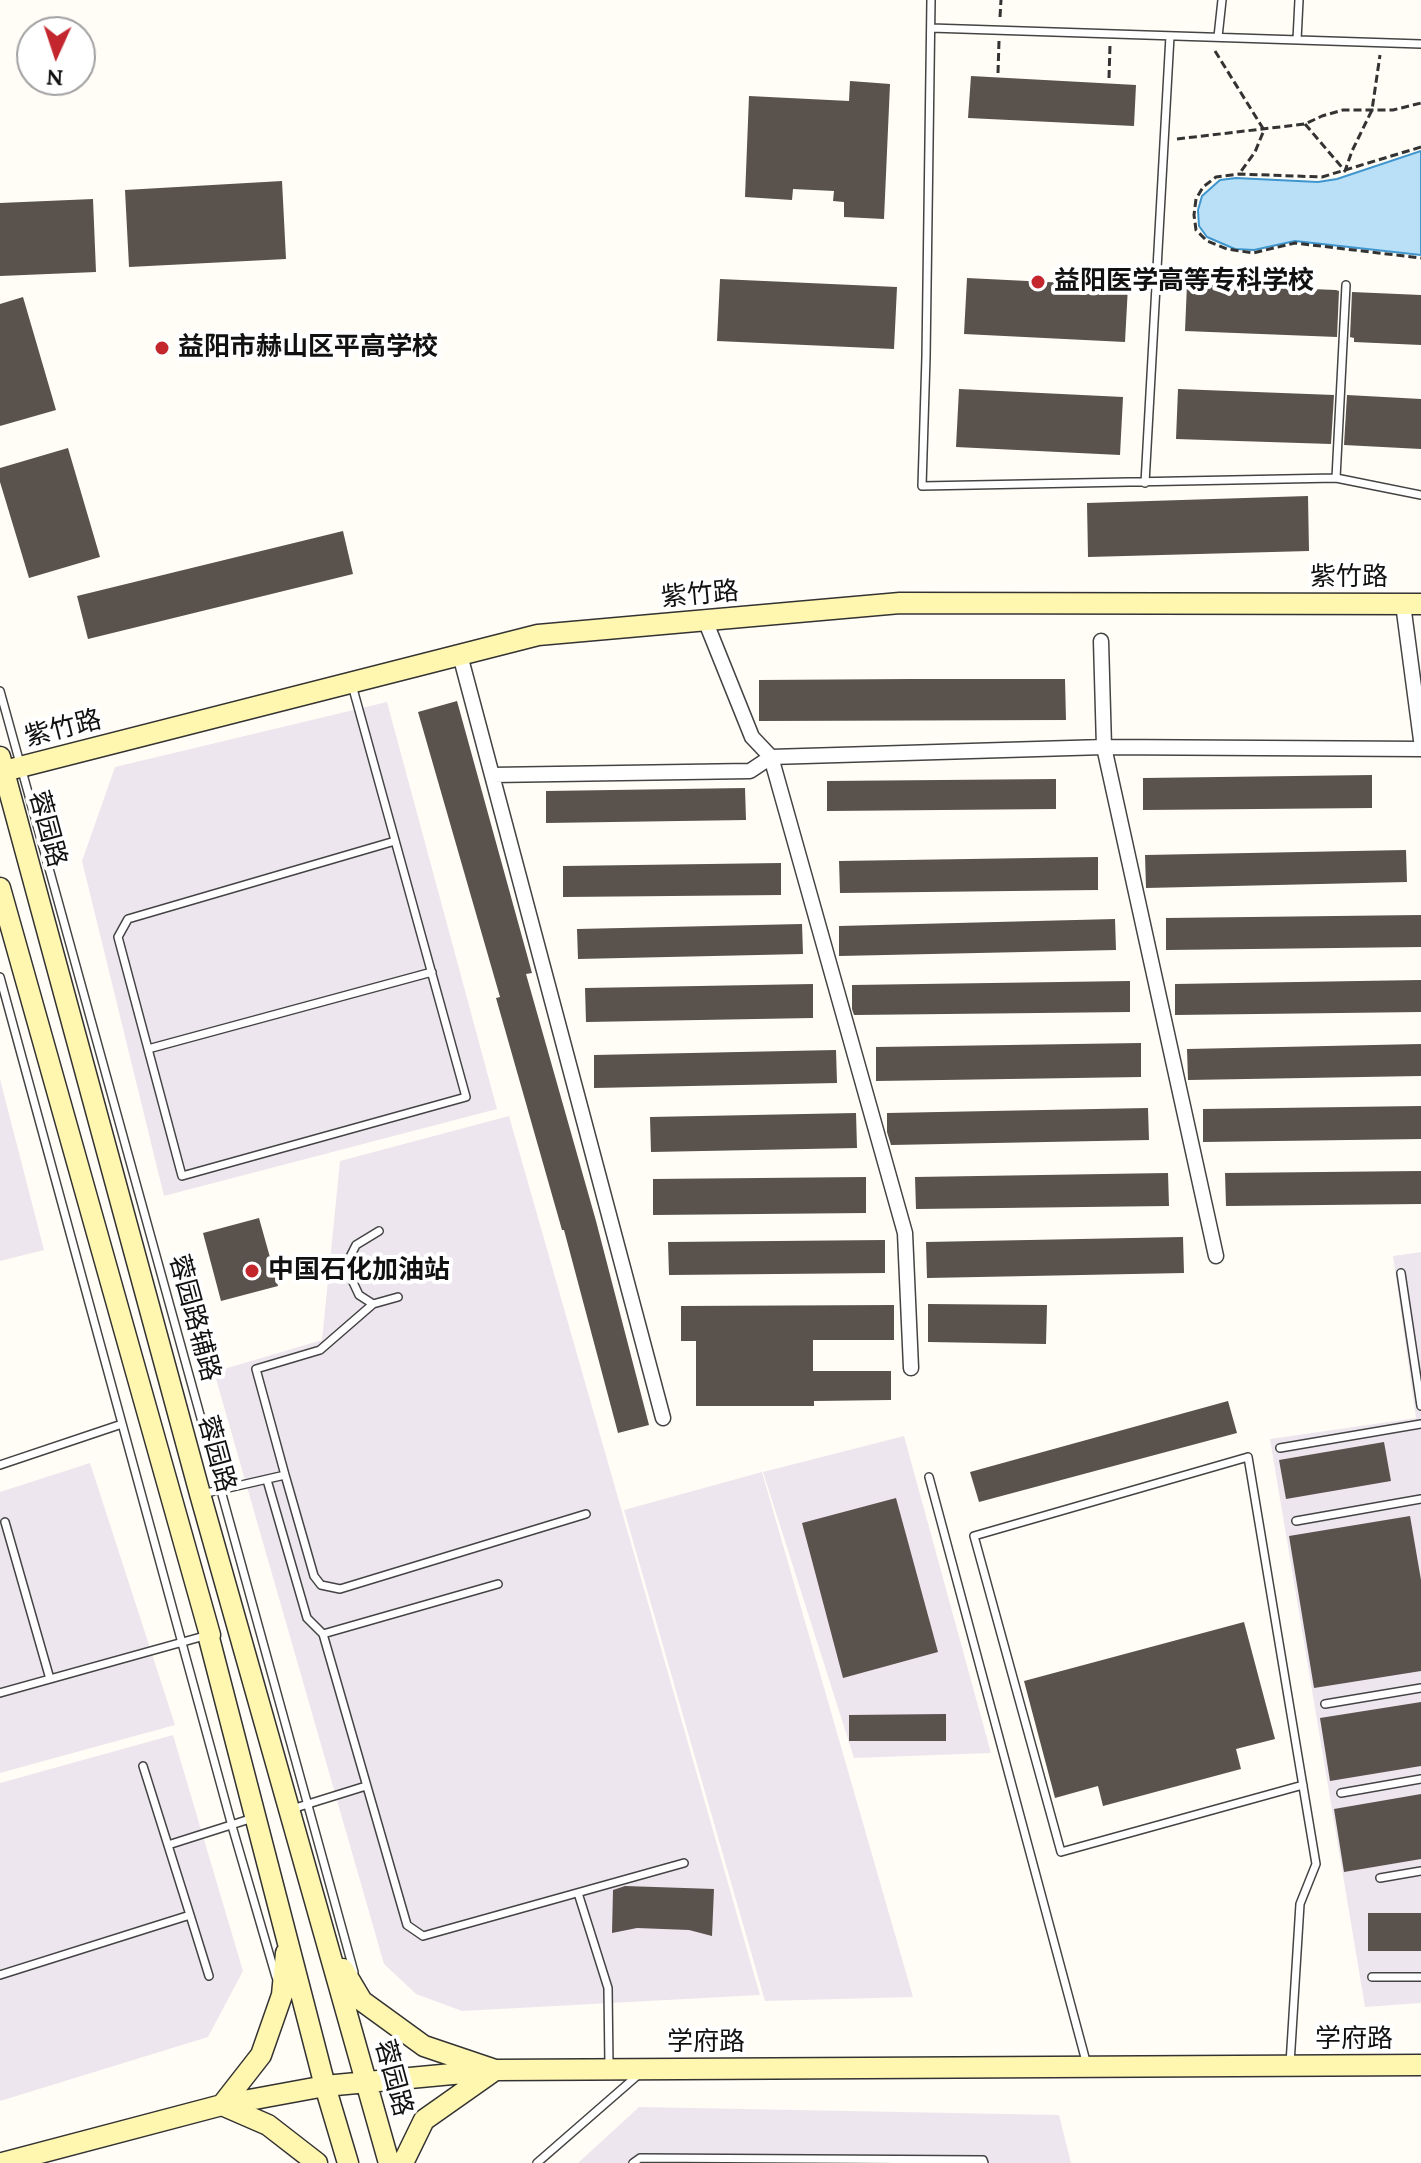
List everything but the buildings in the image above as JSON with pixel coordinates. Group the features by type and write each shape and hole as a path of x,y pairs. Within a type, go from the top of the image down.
{"street":[{"name":"紫竹路","path":"6,767 538,635 900,603 1412,604"},
{"path":"1412,604 1421,740"},
{"path":"705,620 752,737 771,757 905,1233 911,1368"},
{"path":"1101,641 1104,747 1216,1256"},
{"path":"460,655 663,1418"},
{"path":"492,775 750,771 771,757 1104,747 1421,749"},
{"name":"蓉园路","path":"6,767 200,1494 298,1807 326,1939 389,2163"},
{"name":"蓉园路","path":"0,888 210,1635 287,1941 348,2163"},
{"path":"326,1939 362,2001 424,2046 495,2070"},
{"path":"287,1941 282,1995 261,2055 222,2105 268,2125 317,2163"},
{"name":"学府路","path":"2,2163 222,2105 325,2086 495,2070 1421,2065"},
{"path":"403,2163 424,2120 495,2070"}],"lane":[{"path":"931,0 922,486 1336,478 1421,495"},
{"path":"1218,37 1222,0"},
{"path":"1297,40 1299,0"},
{"path":"931,28 1421,44"},
{"path":"1145,483 1170,36"},
{"path":"1336,478 1346,285"},
{"path":"351,683 432,972 466,1097 182,1176 118,937 128,919 395,841"},
{"name":"蓉园路辅路","path":"0,691 6,767 221,1491 298,1807 362,2001"},
{"path":"148,1049 432,972"},
{"path":"0,977 232,1826 282,1995"},
{"path":"373,1304 359,1295 352,1280 349,1259 356,1245 379,1231"},
{"path":"1401,1273 1421,1406"},
{"path":"398,1297 373,1304 320,1350 256,1369 314,1576 321,1585 340,1589 586,1514"},
{"path":"0,1465 122,1424"},
{"path":"1280,1448 1421,1424"},
{"path":"1290,2066 1300,1904 1316,1864 1303,1785 1248,1457 974,1536 1061,1852 1303,1785"},
{"path":"200,1494 285,1475"},
{"path":"929,1477 1087,2067"},
{"path":"267,1480 307,1618 323,1634 407,1925 423,1936 684,1863"},
{"path":"1296,1521 1421,1499"},
{"path":"5,1522 50,1679"},
{"path":"323,1634 498,1584"},
{"path":"0,1693 210,1635"},
{"path":"1325,1704 1421,1688"},
{"path":"143,1766 209,1976"},
{"path":"1341,1793 1421,1779"},
{"path":"298,1807 366,1786"},
{"path":"168,1845 255,1817"},
{"path":"1380,1878 1421,1871"},
{"path":"578,1893 608,1988 609,2069"},
{"path":"0,1975 190,1915"},
{"path":"1372,1977 1421,1977"},
{"path":"537,2163 645,2069"},
{"path":"633,2163 640,2158 983,2160 984,2163"}],"path":[{"path":"1109,78 1110,34"},
{"path":"1207,37 1264,130"},
{"path":"1345,171 1372,110 1382,42"},
{"path":"1165,139 1192,139 1264,130 1305,124 1343,110 1393,110 1421,103"},
{"path":"1305,124 1345,171"},
{"path":"1239,174 1255,152 1264,130"},
{"path":"1421,147 1322,177 1239,174 1216,177 1203,187 1196,199 1194,215 1196,230 1207,241 1227,249 1253,253 1295,243 1421,258"}],"shaded area":[{"path":"387,702 497,1109 164,1196 82,861 115,767"},
{"path":"0,1079 44,1250 0,1261"},
{"path":"509,1116 760,1995 462,2011 416,1994 384,1964 214,1372 322,1340 340,1161"},
{"path":"1421,1252 1421,2003 1365,2007 1270,1439 1416,1418 1393,1256"},
{"path":"904,1436 991,1753 854,1758 763,1472"},
{"path":"90,1463 175,1725 0,1773 0,1492"},
{"path":"762,1472 913,1997 765,2001 624,1510"},
{"path":"173,1735 243,1971 208,2037 0,2101 0,1783"},
{"path":"639,2107 1059,2115 1071,2163 578,2163"}],"water":[{"path":"1421,151 1421,255 1295,241 1254,250 1235,249 1207,237 1199,226 1198,210 1202,196 1220,180 1318,182 1337,179"}],"place":[{"name":"益阳医学高等专科学校","path":"1038,282"},
{"name":"益阳市赫山区平高学校","path":"162,348"},
{"name":"中国石化加油站","path":"252,1271"}]}
